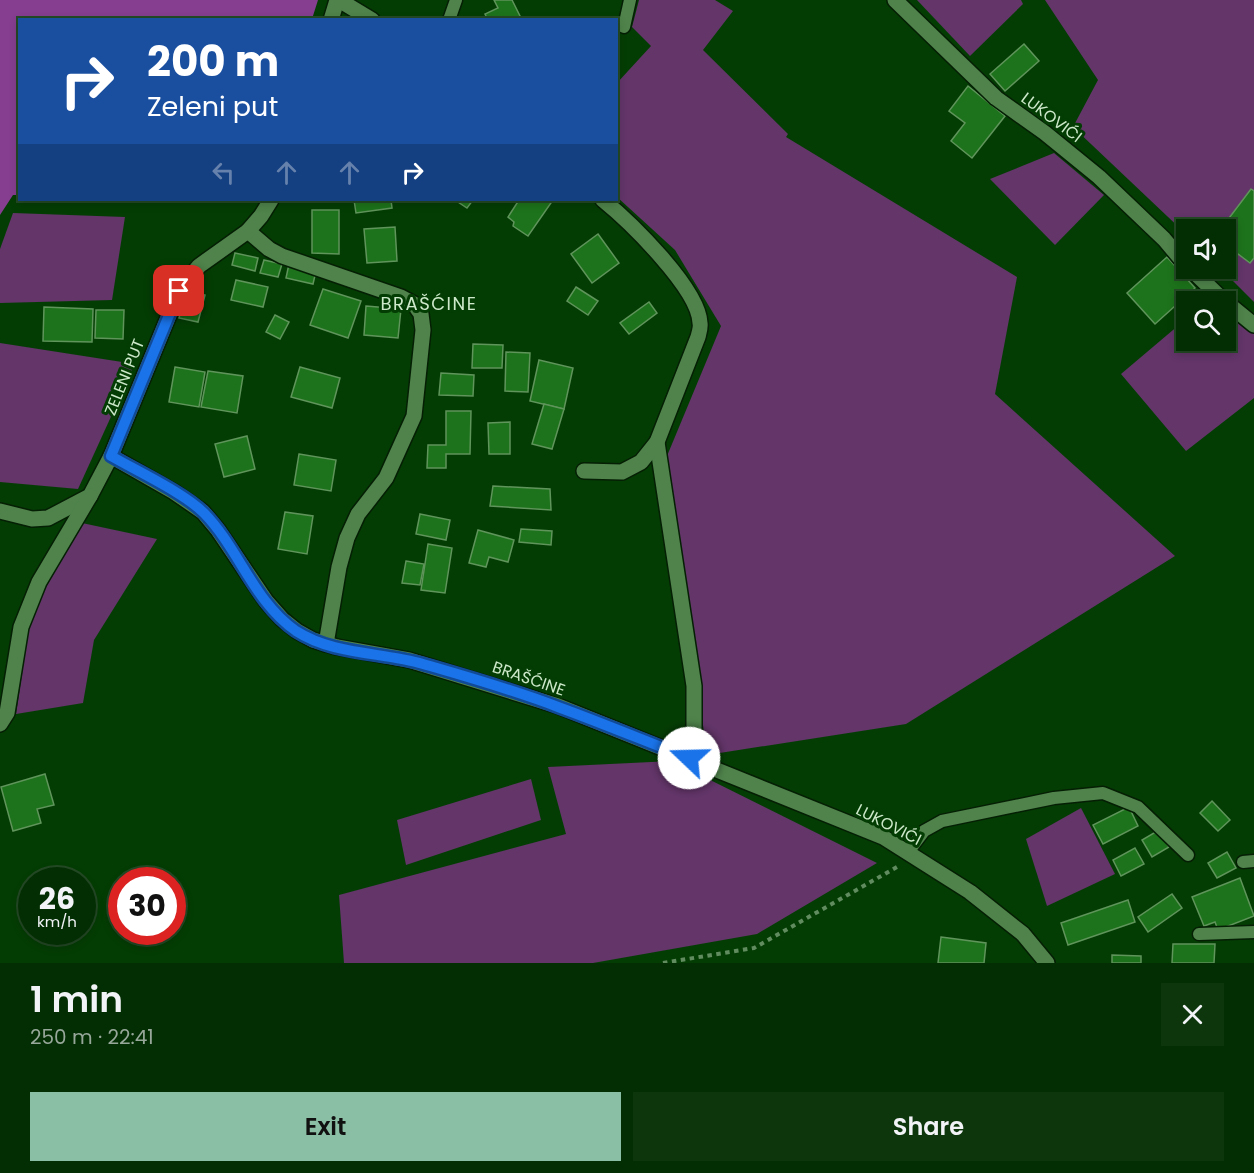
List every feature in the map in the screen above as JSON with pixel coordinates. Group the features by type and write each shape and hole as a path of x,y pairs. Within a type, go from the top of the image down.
{"street":[{"path":"332,18 338,0 369,18"},
{"name":"LUKOVIĆI","path":"895,0 996,98 1045,133 1099,177 1176,253"},
{"name":"ZELENI PUT","path":"0,724 7,713 21,627 39,582 111,456 179,291 199,266 248,231 270,201"},
{"path":"584,471 622,472 641,462 657,442 698,337 700,323 687,290 625,218 604,201"},
{"path":"248,231 269,249 282,256 401,297 414,304 421,314 423,330 414,416 386,478 358,514 346,538 326,644"},
{"path":"1200,279 1212,291"},
{"path":"1236,311 1254,325"},
{"path":"657,442 694,686 693,727 689,758"},
{"name":"BRAŠĆINE","path":"111,456 174,492 202,512 218,530 266,601 282,619 313,640 409,660 483,681 558,706 689,758"},
{"path":"0,511 32,519 48,518 90,496"},
{"name":"LUKOVIĆI","path":"689,758 883,837 970,892 1023,933 1047,963"}],"lane":[{"path":"450,18 456,0"},
{"path":"624,27 630,0"},
{"path":"912,854 924,831 942,820 1054,798 1103,793 1138,807 1188,855"},
{"path":"1198,934 1254,932"}],"path":[{"path":"663,963 754,948 912,854"}],"shaded area":[{"path":"0,0 318,0 312,18 18,18 18,195 13,195 0,215"},
{"path":"639,0 715,0 733,11 703,50 788,134 786,137 1017,277 995,394 1175,556 906,724 707,755 667,456 721,326 675,250 618,198 618,82 651,46 632,27"},
{"path":"917,0 1021,0 1023,4 970,56"},
{"path":"1045,0 1254,0 1254,302 1231,279 1236,279 1236,219 1176,219 1176,225 1073,127 1098,80"},
{"path":"1054,153 1104,195 1055,245 990,179"},
{"path":"13,213 125,217 112,300 0,303 0,249"},
{"path":"1236,320 1254,333 1254,398 1186,451 1121,374 1176,327 1176,351 1236,351"},
{"path":"0,343 135,364 78,489 0,482"},
{"path":"82,523 157,539 94,640 83,703 16,714 31,614"},
{"path":"672,761 877,863 757,934 593,963 344,963 339,895 566,834 548,767"},
{"path":"531,779 541,820 406,865 397,820"},
{"path":"1081,808 1115,874 1047,906 1026,839"}],"building":[{"path":"494,0 512,0 521,18 487,18 485,14 498,8"},
{"path":"1024,44 1039,61 1005,91 990,74"},
{"path":"968,86 1005,116 972,158 951,141 965,123 949,111"},
{"path":"1251,189 1254,191 1254,258 1250,263 1236,252 1236,219 1228,219"},
{"path":"354,201 391,201 392,208 356,213"},
{"path":"456,201 472,201 467,208"},
{"path":"518,201 552,201 528,236 513,226 514,222 508,217"},
{"path":"312,210 339,210 339,254 312,253"},
{"path":"395,227 397,261 367,263 364,229"},
{"path":"598,234 619,263 592,283 571,254"},
{"path":"235,253 258,258 255,271 232,265"},
{"path":"1167,257 1176,267 1176,279 1187,279 1195,288 1192,291 1176,291 1176,305 1155,324 1127,293"},
{"path":"264,260 282,264 278,277 260,273"},
{"path":"289,264 316,271 313,284 286,278"},
{"path":"236,280 268,287 263,307 231,300"},
{"path":"576,287 598,301 588,315 567,301"},
{"path":"323,289 361,301 348,338 310,325"},
{"path":"186,291 205,295 198,322 179,318"},
{"path":"649,302 657,313 629,334 620,323"},
{"path":"366,306 401,309 398,338 364,335"},
{"path":"44,307 93,309 92,342 43,341"},
{"path":"96,310 124,310 123,339 95,338"},
{"path":"275,315 289,322 280,339 266,332"},
{"path":"473,344 503,345 502,368 472,368"},
{"path":"506,352 530,353 528,392 505,391"},
{"path":"539,360 573,368 564,409 530,401"},
{"path":"175,367 205,372 199,407 169,402"},
{"path":"300,367 340,378 332,408 291,397"},
{"path":"208,371 243,376 237,413 201,407"},
{"path":"441,373 474,375 473,396 439,395"},
{"path":"544,404 564,409 552,449 532,444"},
{"path":"446,411 471,411 470,454 446,454 446,468 427,468 428,445 446,445"},
{"path":"510,422 510,454 489,454 488,423"},
{"path":"247,436 255,469 224,477 215,444"},
{"path":"299,454 336,460 331,491 294,485"},
{"path":"493,486 550,489 551,510 490,506"},
{"path":"285,512 313,516 307,554 278,549"},
{"path":"420,514 450,520 446,540 416,534"},
{"path":"521,529 552,531 551,545 519,542"},
{"path":"478,530 514,540 508,562 489,557 486,567 469,563"},
{"path":"428,544 452,548 445,593 421,590"},
{"path":"406,561 424,564 420,585 402,583"},
{"path":"45,774 54,805 37,809 41,823 13,831 1,787"},
{"path":"1212,801 1230,820 1218,831 1200,813"},
{"path":"1129,807 1138,826 1103,844 1093,825"},
{"path":"1159,830 1169,847 1152,857 1142,840"},
{"path":"1135,848 1144,864 1121,876 1113,860"},
{"path":"1227,852 1236,868 1217,878 1208,863"},
{"path":"1240,878 1254,916 1218,930 1215,922 1204,926 1192,897"},
{"path":"1172,894 1182,908 1148,932 1138,917"},
{"path":"1128,900 1135,922 1068,945 1061,923"},
{"path":"941,937 986,943 984,963 938,963"},
{"path":"1173,944 1215,944 1214,963 1172,963"},
{"path":"1112,955 1141,956 1141,963 1112,963"}],"district":[{"name":"BRAŠĆINE","path":"429,304"}],"route":[{"path":"179,291 111,456 174,492 202,512 218,530 266,601 282,619 313,640 336,647 409,660 483,681 558,706 689,758"}]}
